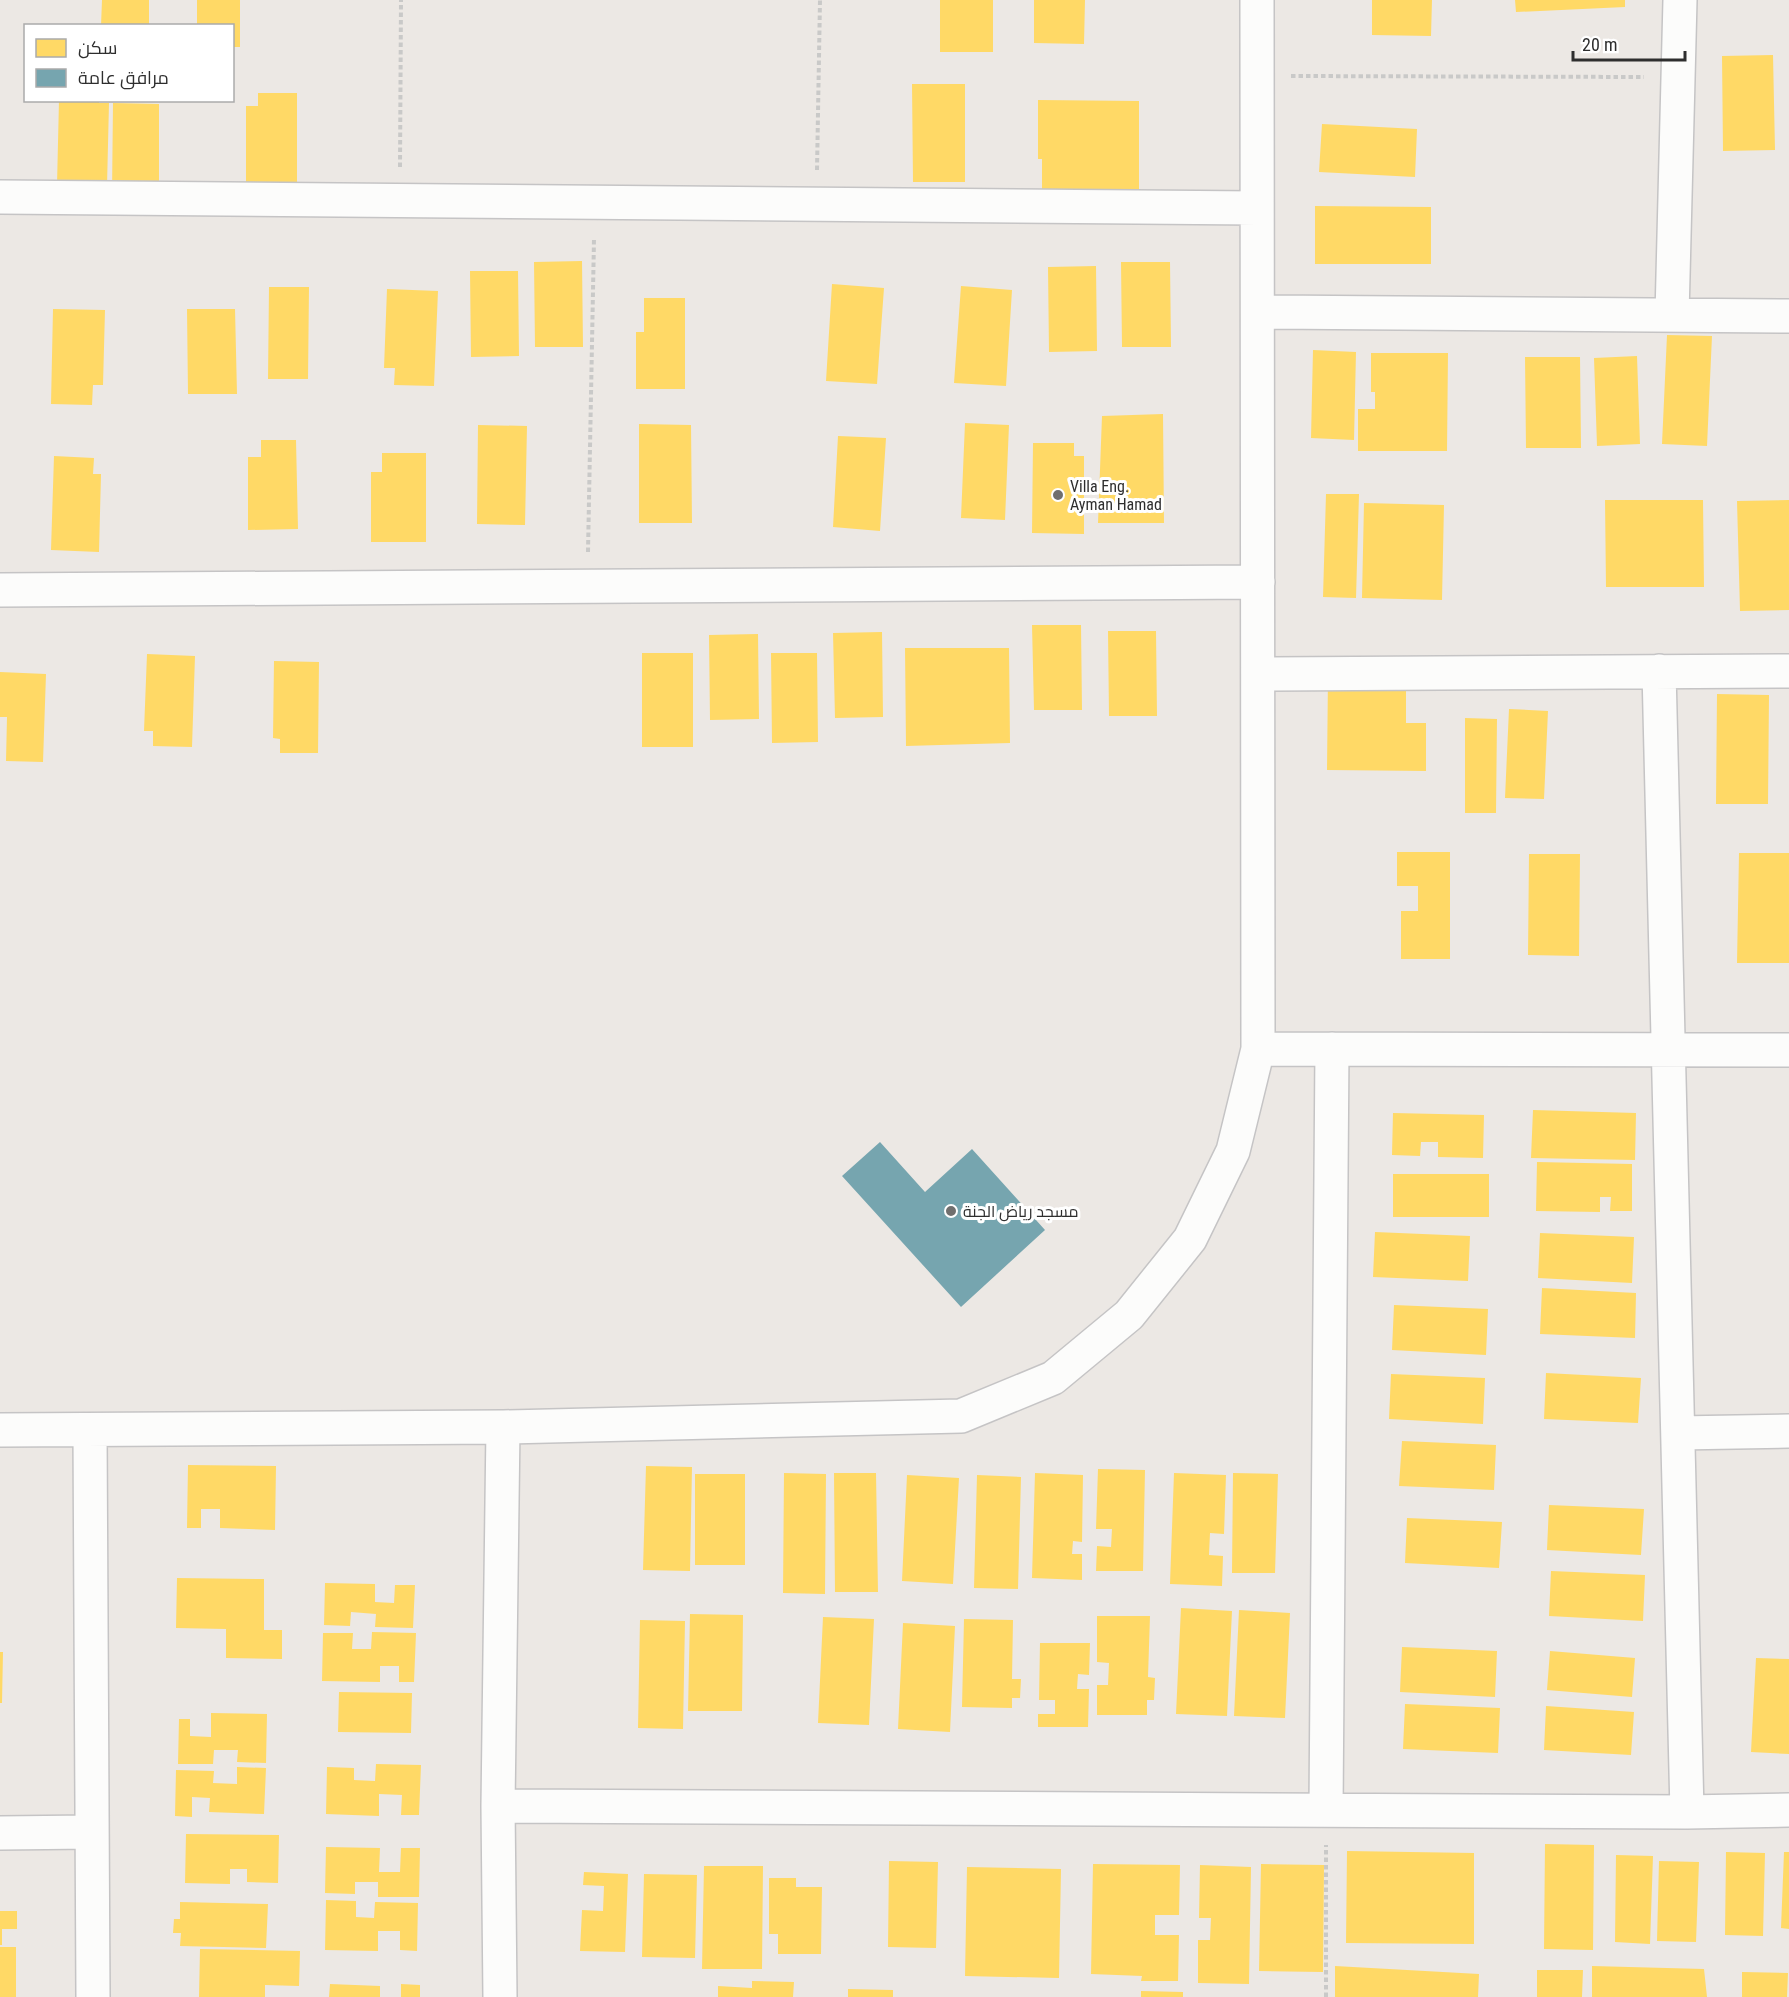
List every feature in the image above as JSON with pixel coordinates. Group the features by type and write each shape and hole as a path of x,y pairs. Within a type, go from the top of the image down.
{"street":[{"path":"0,1430 502,1427 961,1416 1053,1378 1129,1316 1190,1239 1233,1151 1258,1049 1257,0"},
{"path":"1672,315 1680,0"},
{"path":"0,197 1257,208"},
{"path":"1258,312 1789,316"},
{"path":"0,590 1258,582"},
{"path":"1659,671 1687,1812"},
{"path":"1258,674 1789,671"},
{"path":"1258,1049 1789,1050"},
{"path":"1326,1810 1332,1049"},
{"path":"500,1997 498,1806 502,1427"},
{"path":"90,1430 93,1997"},
{"path":"1678,1433 1789,1431"},
{"path":"498,1806 1687,1812 1789,1810"},
{"path":"0,1833 91,1832"}],"path":[{"path":"400,200 401,0"},
{"path":"816,204 820,0"},
{"path":"1257,76 1678,77"},
{"path":"587,586 595,202"},
{"path":"1326,1810 1326,1997"}],"building: سكن":[{"path":"102,0 149,0 149,24 101,24"},
{"path":"197,0 240,0 240,47 234,47 234,24 197,24"},
{"path":"940,0 993,0 993,52 940,52"},
{"path":"1034,0 1085,0 1084,44 1034,43"},
{"path":"1372,0 1432,0 1431,36 1372,35"},
{"path":"1515,0 1625,0 1625,7 1516,12"},
{"path":"1773,55 1775,150 1723,151 1722,56"},
{"path":"912,84 965,84 965,182 913,182"},
{"path":"258,93 297,93 297,184 246,193 246,106 258,106"},
{"path":"1038,100 1139,101 1139,193 1042,192 1042,159 1038,159"},
{"path":"59,102 109,103 107,186 57,185"},
{"path":"113,103 159,104 159,194 112,194"},
{"path":"1322,124 1417,129 1415,177 1319,172"},
{"path":"1315,206 1431,207 1431,264 1315,264"},
{"path":"582,261 583,347 535,347 534,262"},
{"path":"1121,262 1170,262 1171,347 1122,347"},
{"path":"1096,266 1097,351 1049,352 1048,267"},
{"path":"470,271 518,271 519,356 471,357"},
{"path":"832,284 884,288 877,384 826,381"},
{"path":"961,286 1012,290 1006,386 954,383"},
{"path":"269,287 309,287 308,379 268,379"},
{"path":"387,289 438,291 434,386 394,385 395,368 384,368"},
{"path":"644,298 685,298 685,389 636,389 636,332 644,332"},
{"path":"53,309 105,310 103,385 93,385 92,405 51,404"},
{"path":"187,309 235,309 237,394 188,394"},
{"path":"1667,335 1712,336 1707,446 1662,444"},
{"path":"1313,350 1356,352 1354,440 1311,438"},
{"path":"1371,353 1448,353 1447,451 1358,451 1358,409 1375,409 1375,392 1371,392"},
{"path":"1637,356 1640,444 1597,446 1594,358"},
{"path":"1525,357 1580,357 1581,448 1526,448"},
{"path":"1163,414 1164,523 1098,523 1102,416"},
{"path":"965,423 1009,425 1005,520 961,518"},
{"path":"639,424 691,425 692,523 639,523"},
{"path":"478,425 527,426 525,525 477,524"},
{"path":"838,436 886,438 880,531 833,527"},
{"path":"261,440 296,440 298,529 248,530 248,457 261,457"},
{"name":"Villa Eng. Ayman Hamad","path":"1033,443 1074,443 1074,456 1084,456 1084,534 1032,533"},
{"path":"382,453 426,453 426,542 371,542 371,472 382,472"},
{"path":"54,456 94,458 93,474 101,474 99,552 51,550"},
{"path":"1326,494 1359,494 1356,598 1323,597"},
{"path":"1605,500 1703,500 1704,587 1606,587"},
{"path":"1789,500 1789,610 1740,611 1737,501"},
{"path":"1364,503 1444,505 1442,600 1362,598"},
{"path":"1032,625 1081,625 1082,710 1034,710"},
{"path":"1108,631 1156,631 1157,716 1109,716"},
{"path":"882,632 883,717 835,718 833,633"},
{"path":"758,634 759,719 710,720 709,635"},
{"path":"905,648 1009,648 1010,743 906,746"},
{"path":"642,653 693,653 693,747 642,747"},
{"path":"771,653 817,653 818,742 772,743"},
{"path":"147,654 195,656 192,747 153,746 153,731 144,731"},
{"path":"274,661 319,662 318,753 280,753 280,739 273,738"},
{"path":"0,672 46,674 43,762 6,761 7,717 0,717"},
{"path":"1328,675 1406,676 1406,723 1426,723 1426,771 1327,770"},
{"path":"1717,694 1769,695 1768,804 1716,804"},
{"path":"1509,709 1548,711 1544,799 1505,798"},
{"path":"1465,718 1497,719 1496,813 1465,813"},
{"path":"1397,852 1450,852 1450,959 1401,959 1401,911 1418,911 1418,886 1397,886"},
{"path":"1739,853 1789,853 1789,963 1737,963"},
{"path":"1529,854 1580,854 1579,956 1528,955"},
{"path":"1533,1110 1636,1113 1635,1160 1531,1158"},
{"path":"1393,1113 1484,1115 1483,1158 1438,1157 1438,1142 1421,1142 1420,1156 1392,1155"},
{"path":"1537,1162 1632,1164 1632,1211 1610,1211 1611,1197 1600,1197 1600,1212 1536,1211"},
{"path":"1393,1174 1489,1174 1489,1217 1393,1217"},
{"path":"1375,1232 1470,1236 1468,1281 1373,1277"},
{"path":"1540,1233 1634,1237 1632,1283 1538,1278"},
{"path":"1542,1288 1636,1293 1635,1338 1540,1334"},
{"path":"1394,1305 1488,1309 1486,1355 1392,1350"},
{"path":"1546,1373 1641,1378 1638,1423 1544,1419"},
{"path":"1391,1374 1485,1378 1483,1424 1389,1419"},
{"path":"1402,1441 1496,1445 1494,1490 1399,1486"},
{"path":"188,1465 276,1466 275,1530 220,1528 220,1509 201,1509 201,1528 187,1528"},
{"path":"646,1466 692,1467 690,1571 643,1570"},
{"path":"1098,1469 1145,1470 1143,1571 1096,1571 1097,1546 1111,1547 1112,1529 1096,1529"},
{"path":"784,1473 826,1474 825,1594 783,1593"},
{"path":"834,1473 876,1473 878,1592 835,1592"},
{"path":"1035,1473 1083,1475 1082,1542 1073,1541 1072,1554 1082,1554 1082,1580 1032,1578"},
{"path":"1174,1473 1226,1475 1224,1534 1210,1533 1209,1555 1223,1556 1222,1586 1170,1584"},
{"path":"1233,1473 1278,1474 1275,1573 1232,1573"},
{"path":"695,1474 745,1474 745,1565 695,1565"},
{"path":"907,1475 959,1478 953,1584 902,1581"},
{"path":"977,1475 1021,1477 1018,1589 974,1588"},
{"path":"1549,1505 1644,1509 1641,1555 1547,1550"},
{"path":"1407,1518 1502,1522 1499,1568 1405,1563"},
{"path":"1551,1571 1645,1575 1643,1621 1549,1616"},
{"path":"177,1578 264,1579 264,1630 282,1630 282,1659 226,1658 226,1629 176,1628"},
{"path":"325,1583 375,1584 375,1602 394,1603 395,1585 415,1585 413,1628 375,1627 376,1614 351,1612 350,1626 324,1625"},
{"path":"1181,1608 1232,1611 1227,1716 1176,1714"},
{"path":"1239,1610 1290,1613 1285,1718 1234,1716"},
{"path":"690,1614 743,1615 742,1711 688,1711"},
{"path":"1097,1616 1150,1616 1148,1677 1155,1678 1154,1700 1147,1700 1147,1715 1097,1715 1097,1685 1108,1685 1109,1663 1097,1662"},
{"path":"823,1617 874,1619 869,1725 818,1723"},
{"path":"964,1619 1013,1620 1012,1679 1021,1679 1020,1698 1012,1698 1012,1708 962,1707"},
{"path":"640,1620 685,1621 683,1729 638,1728"},
{"path":"903,1623 955,1626 950,1732 898,1729"},
{"path":"372,1632 416,1633 414,1682 399,1682 399,1666 380,1666 380,1682 322,1681 323,1633 353,1633 352,1649 371,1649"},
{"path":"1040,1643 1090,1643 1089,1675 1078,1674 1077,1689 1089,1689 1088,1727 1038,1727 1038,1714 1055,1714 1055,1700 1039,1700"},
{"path":"1402,1647 1497,1651 1495,1697 1400,1692"},
{"path":"1550,1651 1635,1658 1632,1697 1547,1690"},
{"path":"0,1652 3,1652 2,1703 0,1703"},
{"path":"1756,1658 1789,1659 1789,1754 1751,1752"},
{"path":"339,1692 412,1693 411,1733 338,1732"},
{"path":"1405,1704 1500,1708 1498,1753 1403,1749"},
{"path":"1546,1706 1634,1712 1631,1755 1544,1750"},
{"path":"211,1713 267,1714 266,1763 237,1762 238,1750 214,1750 213,1764 178,1764 179,1719 190,1719 190,1736 211,1737"},
{"path":"376,1764 421,1765 419,1815 401,1815 402,1795 379,1794 379,1816 326,1814 327,1767 354,1768 354,1780 375,1781"},
{"path":"237,1767 266,1768 264,1814 209,1812 210,1798 192,1797 192,1817 175,1816 176,1770 214,1771 213,1783 237,1784"},
{"path":"186,1834 279,1835 278,1883 247,1882 247,1869 230,1869 230,1884 185,1883"},
{"path":"1545,1844 1594,1845 1593,1950 1544,1949"},
{"path":"326,1847 380,1848 379,1872 400,1872 401,1848 420,1848 419,1897 378,1897 378,1882 355,1882 355,1894 325,1893"},
{"path":"1347,1851 1474,1853 1474,1944 1346,1943"},
{"path":"1726,1852 1765,1853 1763,1936 1725,1935"},
{"path":"1784,1852 1789,1852 1789,1929 1781,1928"},
{"path":"1616,1855 1653,1856 1650,1944 1615,1942"},
{"path":"889,1861 938,1862 936,1948 888,1947"},
{"path":"1659,1861 1699,1862 1696,1942 1657,1941"},
{"path":"1093,1864 1180,1865 1179,1915 1155,1915 1155,1935 1179,1935 1178,1981 1141,1981 1142,1976 1091,1974"},
{"path":"1261,1864 1324,1865 1323,1972 1259,1971"},
{"path":"1200,1865 1251,1867 1249,1984 1198,1983 1198,1940 1210,1940 1211,1918 1199,1918"},
{"path":"704,1866 763,1866 762,1969 702,1969"},
{"path":"967,1867 1061,1869 1059,1978 965,1976"},
{"path":"584,1872 628,1874 625,1952 580,1951 582,1910 603,1911 604,1886 583,1885"},
{"path":"644,1874 697,1875 695,1958 642,1957"},
{"path":"769,1878 796,1878 796,1887 822,1887 821,1954 778,1954 778,1934 769,1934"},
{"path":"326,1900 356,1901 356,1917 374,1918 375,1902 418,1903 417,1951 400,1950 400,1931 378,1931 378,1951 325,1950"},
{"path":"180,1902 268,1904 266,1948 180,1946 181,1933 173,1933 174,1919 180,1919"},
{"path":"0,1911 17,1911 17,1929 2,1929 2,1945 0,1945"},
{"path":"0,1947 16,1947 16,1997 0,1997"},
{"path":"200,1949 300,1951 299,1986 265,1985 265,1997 199,1997"},
{"path":"1335,1966 1479,1974 1478,1997 1335,1997"},
{"path":"1592,1966 1704,1969 1707,1997 1592,1997"},
{"path":"1537,1970 1583,1970 1582,1997 1537,1997"},
{"path":"1742,1972 1788,1973 1787,1997 1742,1997"},
{"path":"752,1981 794,1982 793,1997 718,1997 718,1986 752,1988"},
{"path":"330,1984 380,1986 380,1997 329,1997"},
{"path":"401,1984 420,1985 420,1997 401,1997"},
{"path":"848,1989 893,1990 893,1997 848,1997"},
{"path":"1141,1991 1183,1992 1183,1997 1141,1997"}],"building: مرافق عامة":[{"name":"مسجد رياض الجنة","path":"880,1142 925,1192 972,1149 1045,1230 961,1307 842,1176"}],"place":[{"name":"Villa Eng. Ayman Hamad","path":"1058,495"},
{"name":"مسجد رياض الجنة","path":"951,1211"}]}
